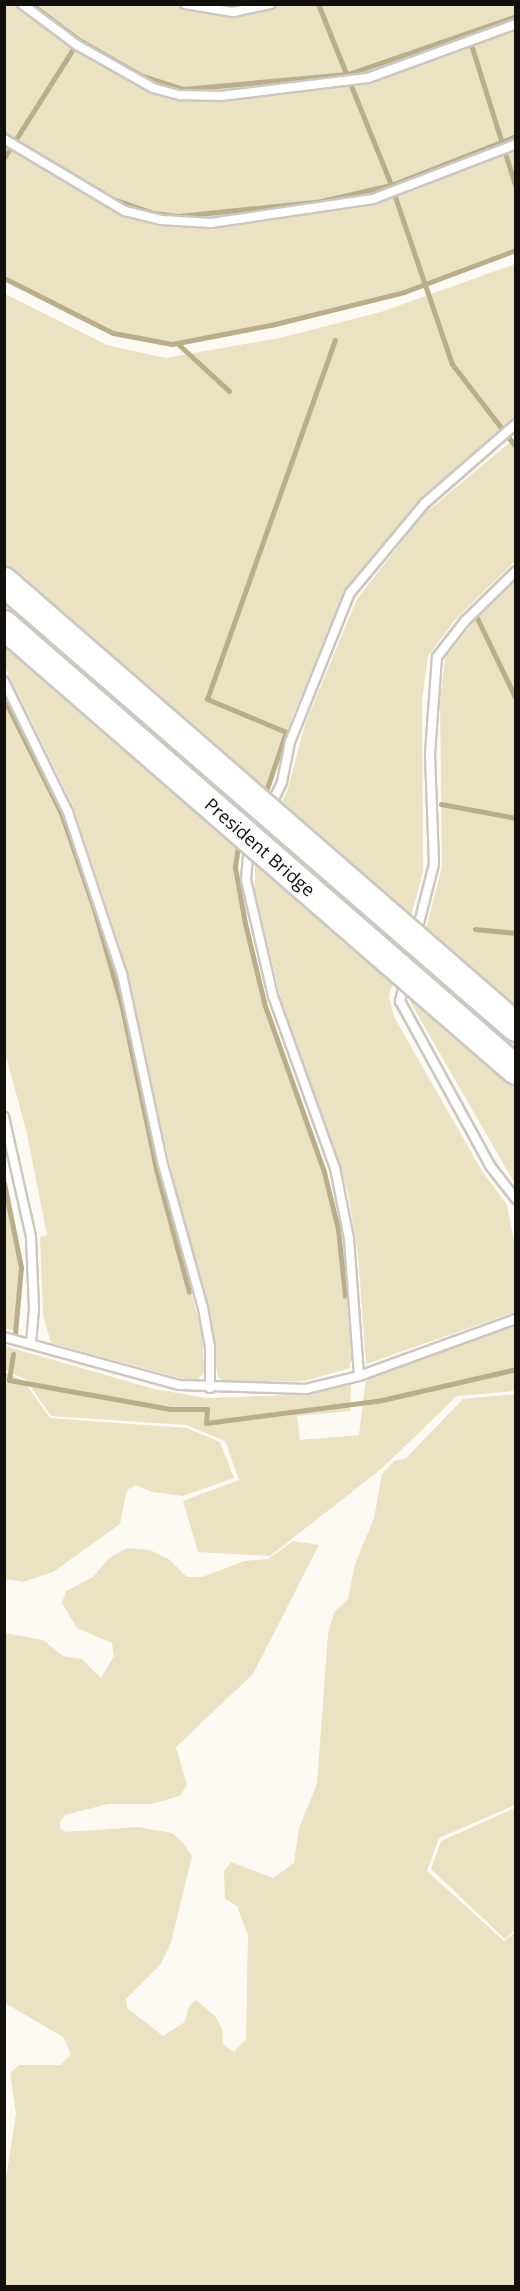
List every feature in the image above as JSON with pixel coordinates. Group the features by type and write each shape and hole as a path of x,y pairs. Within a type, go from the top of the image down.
{"highway":[{"name":"President Bridge","path":"4,582 516,1027"},
{"name":"President Bridge","path":"4,625 516,1070"}],"lane":[{"path":"22,4 87,50 153,88 180,95 220,96 368,78 516,24"},
{"path":"185,4 233,12 270,4"},
{"path":"4,139 125,211 160,220 211,223 373,199 516,144"},
{"path":"262,820 282,782 290,742 350,593 425,503 516,424"},
{"path":"411,955 434,864 430,754 434,668 444,646 465,621 516,571"},
{"path":"4,681 68,812 122,974 162,1161 203,1308 210,1346 210,1388"},
{"path":"258,828 246,854 246,880 273,996 334,1168 349,1239 359,1376"},
{"path":"408,966 400,1001 491,1167 516,1199"},
{"path":"4,1117 31,1237 34,1309 31,1344"},
{"path":"4,1337 180,1385 210,1388 306,1389 359,1376 516,1319"}],"shaded area":[{"path":"4,5 515,5 515,251 403,293 272,326 172,345 113,334 78,319 5,279"},
{"path":"515,264 515,416 421,499 346,591 293,715 271,786 237,847 240,893 266,1005 325,1172 339,1228 355,1360 350,1362 350,1368 305,1381 227,1383 218,1377 212,1325 172,1173 120,947 73,806 5,667 5,294 107,345 166,358 279,338 381,312"},
{"path":"515,438 515,561 454,621 428,656 422,700 423,872 389,997 394,1017 482,1171 507,1205 515,1246 515,1312 366,1364 358,1254 348,1193 281,999 255,892 255,855 287,792 305,724 357,599 423,515"},
{"path":"515,581 515,1184 408,998 442,867 440,700 445,658 483,611"},
{"path":"4,696 62,812 108,951 157,1169 201,1328 205,1372 195,1382 51,1343 43,1315 40,1237 47,1235 27,1134 5,1052"},
{"path":"4,1188 20,1267 15,1331 5,1328"},
{"path":"515,1324 515,1391 457,1396 380,1470 270,1556 198,1552 183,1501 239,1480 225,1441 186,1425 51,1416 25,1379 5,1370 5,1346 154,1389 206,1398 313,1394 351,1382 350,1411 297,1416 300,1440 359,1435 366,1379"},
{"path":"5,1372 24,1381 50,1418 187,1428 220,1442 234,1478 183,1496 152,1492 135,1485 127,1490 120,1524 53,1572 23,1582 5,1579"},
{"path":"515,1394 515,1805 439,1838 427,1871 504,1941 515,1932 515,2286 5,2286 5,2185 16,2114 10,2073 19,2065 61,2065 71,2054 63,2037 5,2003 5,1633 43,1640 63,1656 82,1659 101,1678 114,1656 112,1643 77,1628 62,1603 66,1591 93,1577 109,1558 127,1548 150,1550 170,1560 187,1577 202,1577 245,1561 268,1559 293,1541 319,1545 253,1674 176,1747 187,1785 180,1796 151,1804 108,1804 65,1815 60,1822 60,1828 66,1832 139,1827 172,1833 182,1842 192,1856 171,1943 160,1965 126,1999 127,2008 163,2036 185,2022 189,2006 196,2000 215,2016 222,2028 223,2044 234,2052 246,2039 248,1936 237,1906 225,1899 224,1871 231,1862 273,1878 294,1863 299,1828 317,1784 328,1634 334,1612 348,1599 355,1564 374,1518 382,1474 394,1461 406,1458 463,1399"},
{"path":"515,1808 515,1930 505,1939 431,1869 441,1841"}],"waterway":[{"path":"31,4 79,40 142,76 183,89 348,74 516,16"},
{"path":"318,4 391,185 452,364 516,447"},
{"path":"469,38 516,188"},
{"path":"4,158 76,44"},
{"path":"4,134 113,199 153,213 178,216 317,202 391,185 516,136"},
{"path":"4,278 113,333 172,344 271,325 404,292 516,250"},
{"path":"264,797 286,732 207,699 335,340"},
{"path":"177,343 229,391"},
{"path":"477,618 516,699"},
{"path":"4,699 61,813 95,912 122,1007 156,1169 189,1292"},
{"path":"441,804 516,818"},
{"path":"239,841 235,867 245,923 265,1006 324,1172 338,1229 345,1296"},
{"path":"475,929 516,933"},
{"path":"4,1183 21,1267 15,1333"},
{"path":"13,1354 9,1380 170,1409 207,1409 206,1423 382,1400 516,1369"}]}
